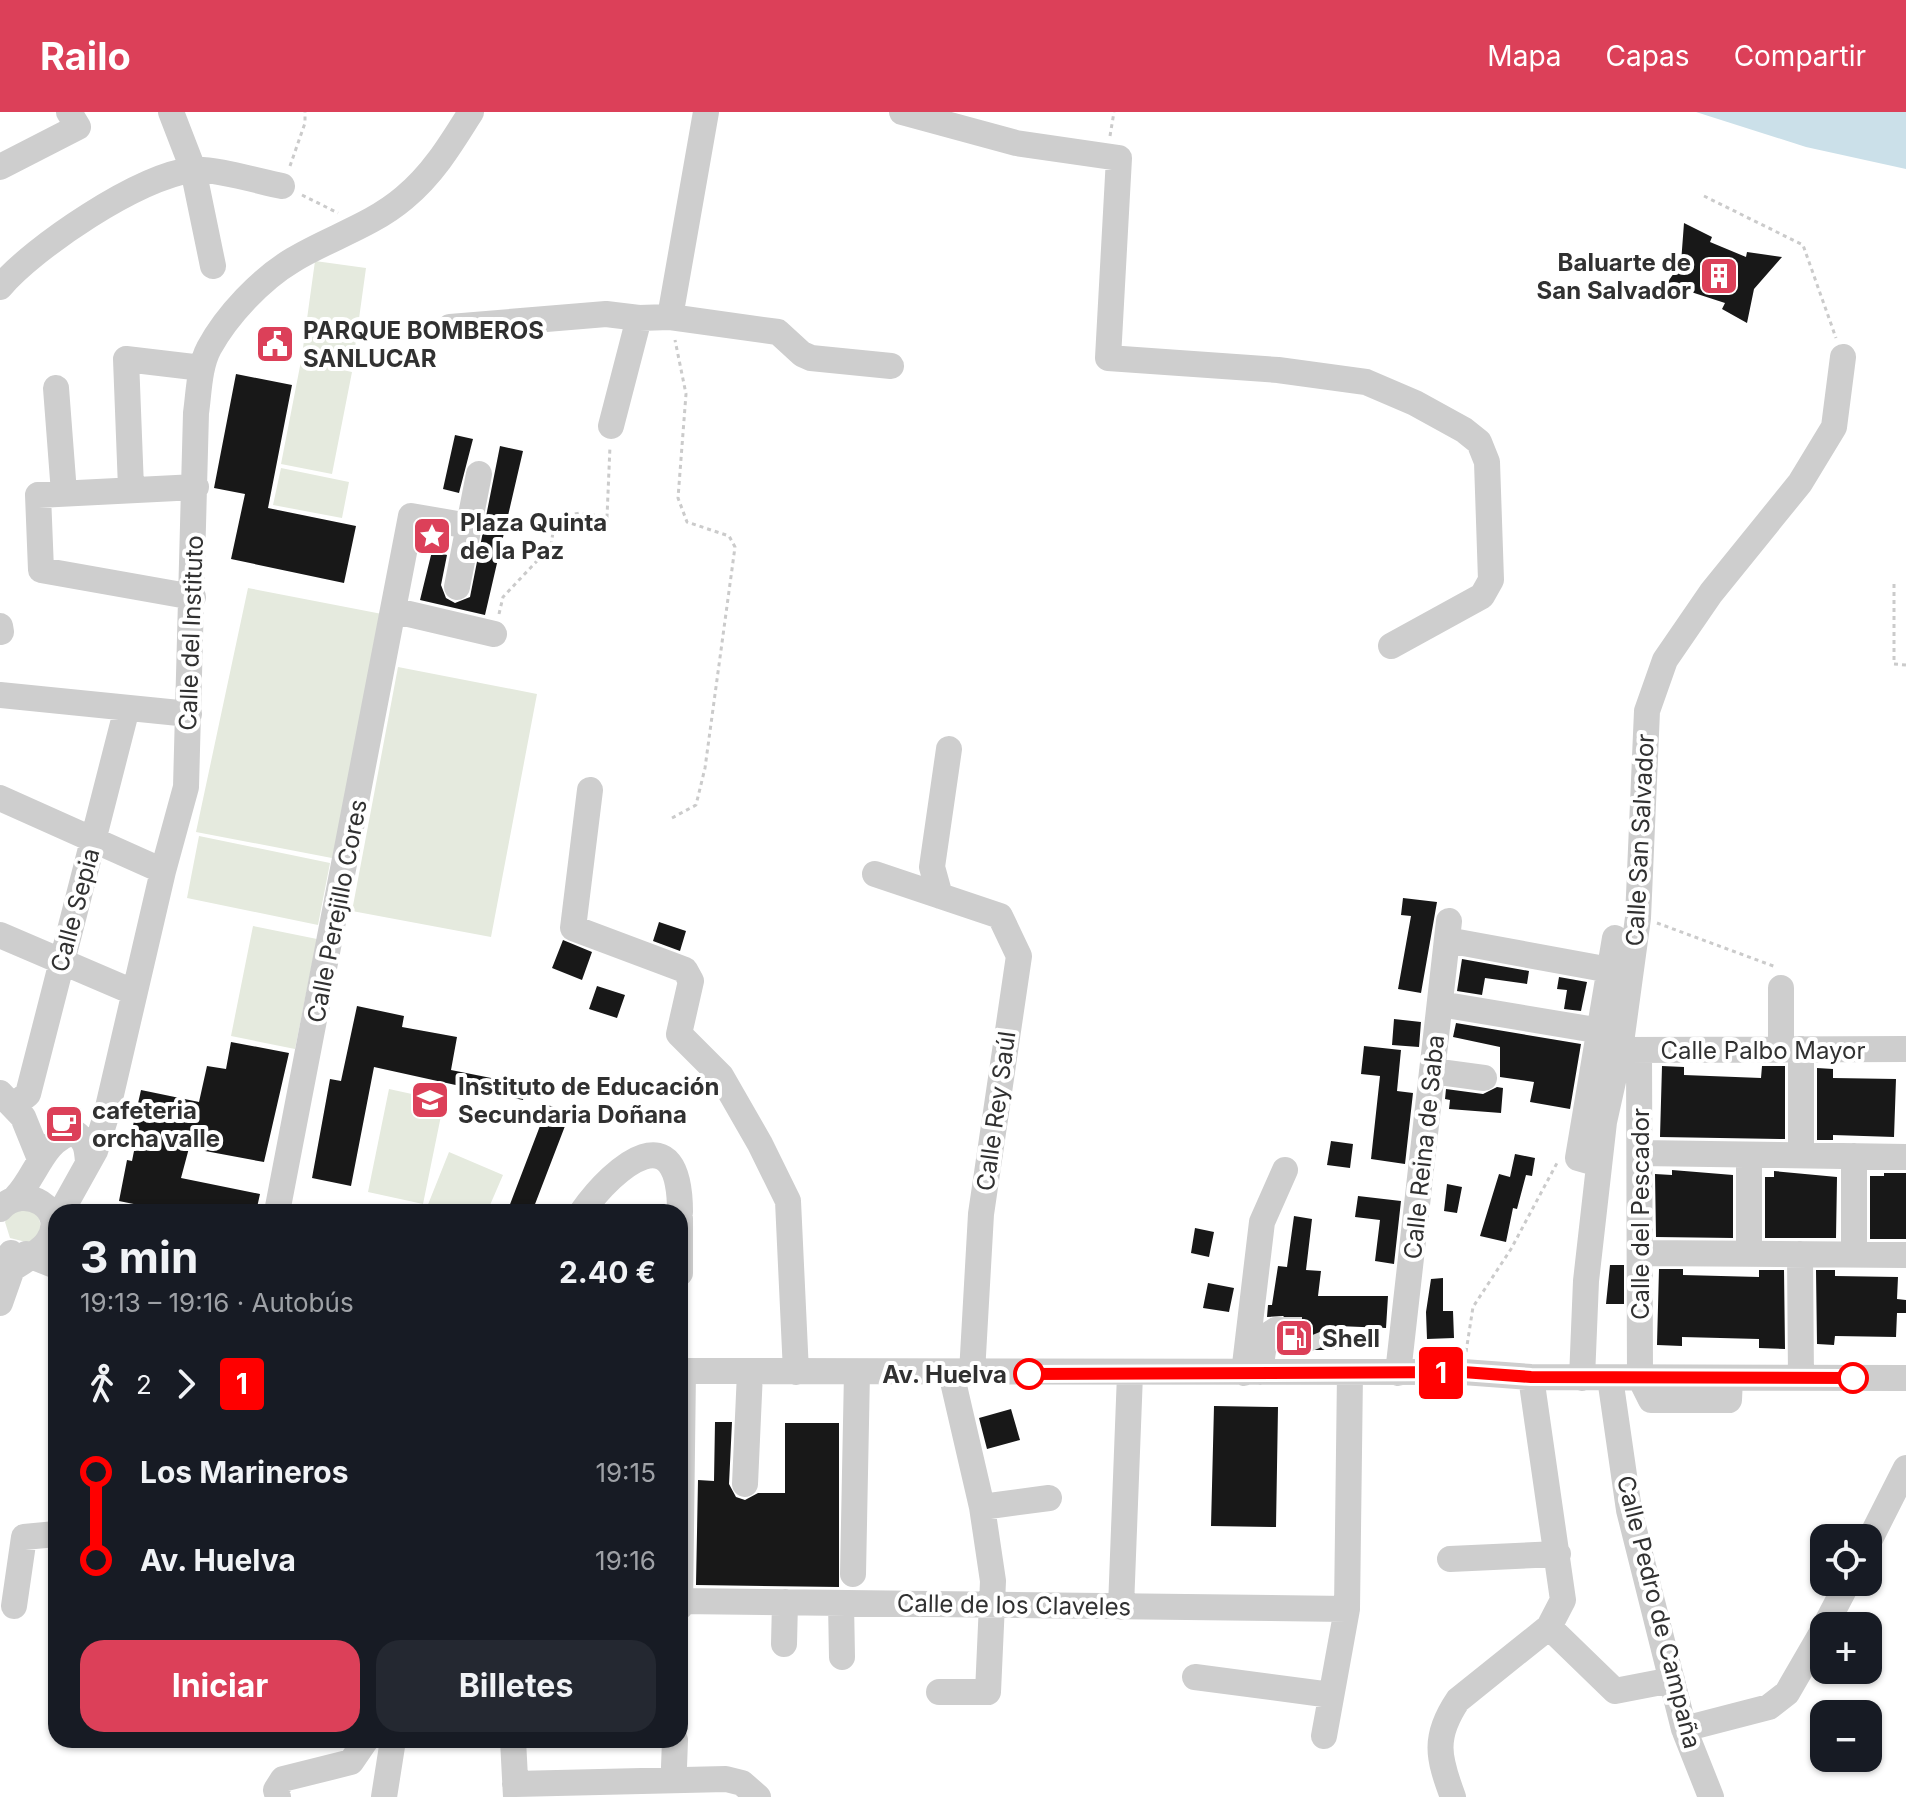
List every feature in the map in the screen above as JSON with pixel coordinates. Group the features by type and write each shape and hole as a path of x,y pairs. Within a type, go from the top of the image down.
{"street":[{"path":"0,167 78,127 69,112"},
{"path":"171,112 193,169 213,266"},
{"name":"Calle del Instituto","path":"59,1204 95,1151 186,787 196,413 202,368 209,349 258,287 291,261 357,229 403,200 434,171 471,112"},
{"path":"670,317 706,112"},
{"path":"902,112 1016,143 1119,158 1108,358 1278,370 1366,382 1415,403 1479,442 1487,462 1491,580 1482,596 1391,646"},
{"path":"0,287 20,264 108,205 193,169 282,186"},
{"path":"450,327 606,314 639,318 670,317 778,332 811,358 891,366"},
{"path":"611,426 639,318"},
{"name":"Calle San Salvador","path":"1582,1378 1588,1161 1630,1050 1647,711 1665,660 1711,593 1800,483 1834,427 1843,357"},
{"path":"131,488 126,359 202,368"},
{"path":"56,388 64,493"},
{"path":"457,587 479,474"},
{"path":"193,597 41,570 38,495 196,487"},
{"path":"469,526 411,516 396,611 494,634"},
{"name":"Calle Perejillo Cores","path":"279,1204 396,611"},
{"path":"0,626 1,632"},
{"path":"0,695 189,714"},
{"name":"Calle Sepia","path":"12,1105 28,1094 127,708"},
{"path":"940,896 932,867 949,749"},
{"path":"590,790 573,928 685,970 691,981 679,1034 721,1076 788,1201 796,1372"},
{"path":"0,798 163,871"},
{"name":"Calle Rey Saúl","path":"875,874 1000,916 1019,956 981,1214 962,1373 994,1605 988,1692 939,1692"},
{"name":"Calle Reina de Saba","path":"1398,1373 1448,930 1610,970"},
{"path":"0,935 133,992"},
{"path":"1588,1161 1601,1031 1615,938"},
{"path":"1781,988 1791,1050 1801,1155"},
{"path":"1440,1004 1601,1031"},
{"name":"Calle Palbo Mayor","path":"1630,1050 1906,1049"},
{"name":"Calle del Pescador","path":"1630,1050 1640,1153 1640,1378"},
{"path":"1432,1071 1484,1078"},
{"path":"8,1203 28,1185 40,1159 107,1104"},
{"path":"12,1105 87,1145 88,1162"},
{"path":"12,1105 40,1159"},
{"path":"1640,1153 1906,1157"},
{"path":"587,1204 632,1162 649,1155 662,1156 672,1163 680,1184 680,1204"},
{"path":"1749,1155 1749,1254"},
{"path":"1854,1156 1854,1254"},
{"path":"1252,1372 1262,1222 1285,1170"},
{"path":"8,1203 40,1201 32,1244"},
{"name":"Calle del Instituto","path":"0,1303 48,1221"},
{"path":"1641,1253 1906,1255"},
{"path":"1800,1254 1801,1378"},
{"path":"1252,1372 1265,1337 1276,1330"},
{"path":"688,1371 1130,1374 1252,1372 1316,1361 1350,1373 1463,1372 1531,1377 1902,1381"},
{"path":"745,1484 750,1372"},
{"path":"853,1574 857,1372"},
{"path":"1324,1736 1347,1609 1350,1373"},
{"path":"1121,1607 1130,1374"},
{"path":"1453,1797 1438,1758 1448,1715 1458,1700 1549,1627 1563,1600 1531,1377"},
{"name":"Calle Pedro de Campaña","path":"1610,1378 1629,1510 1684,1729 1711,1797"},
{"path":"1878,1524 1906,1468"},
{"path":"982,1507 1049,1498"},
{"path":"14,1606 24,1537 48,1535"},
{"path":"1450,1559 1558,1554"},
{"path":"784,1644 785,1602"},
{"name":"Calle de los Claveles","path":"688,1604 785,1602 1347,1609"},
{"path":"841,1603 842,1657"},
{"path":"1549,1627 1615,1691 1672,1680"},
{"path":"1684,1729 1769,1707 1787,1693 1810,1653"},
{"path":"1195,1677 1331,1695"},
{"path":"278,1797 276,1790 283,1779 351,1762 361,1748"},
{"path":"384,1797 392,1748"},
{"path":"513,1748 515,1790 726,1779 742,1783 758,1797"},
{"path":"674,1767 675,1748"}],"path":[{"path":"305,112 305,123 282,186 336,212 357,229"},
{"path":"1704,196 1803,245 1843,357"},
{"path":"670,317 686,394 678,498 687,522 729,536 735,547 705,768 696,805 672,818"},
{"path":"494,634 503,597 551,546 555,518 580,513 607,517 611,426"},
{"path":"1894,584 1894,664 1906,665"},
{"path":"1638,918 1681,929 1776,964 1781,988"},
{"path":"1463,1372 1473,1307 1511,1249 1558,1160 1588,1161"}],"shaded area":[{"path":"315,261 366,268 353,362 302,355"},
{"path":"301,361 352,372 332,474 281,464"},
{"path":"281,468 349,482 342,518 273,505"},
{"path":"248,588 382,614 337,859 196,832"},
{"path":"398,667 537,694 491,937 352,911"},
{"path":"199,836 330,863 318,925 187,898"},
{"path":"253,926 317,939 295,1049 231,1036"},
{"path":"389,1089 444,1101 423,1204 368,1192"},
{"path":"449,1152 503,1175 490,1204 428,1204"},
{"path":"37,1210 42,1231 30,1243 10,1238 5,1222 11,1211"}],"water":[{"path":"1696,112 1906,112 1906,169 1806,147"}],"building":[{"name":"Baluarte de San Salvador","path":"1684,223 1712,237 1710,242 1746,257 1747,252 1782,257 1754,289 1747,323 1722,309 1725,303 1688,291 1685,296 1660,293 1681,263"},
{"path":"236,374 292,385 268,508 356,526 344,583 231,559 245,494 214,488"},
{"path":"455,435 473,439 459,493 443,489"},
{"path":"500,446 523,451 485,615 420,600 432,551 447,555 441,585 446,598 455,603 470,597"},
{"path":"1403,898 1437,902 1421,993 1398,989 1411,916 1401,915"},
{"path":"659,922 686,931 680,951 653,941"},
{"path":"563,940 592,952 582,980 552,968"},
{"path":"1462,959 1529,971 1527,984 1485,978 1482,995 1457,991"},
{"path":"1559,977 1587,982 1581,1011 1564,1009 1567,990 1557,989"},
{"path":"597,986 625,995 617,1018 589,1009"},
{"path":"357,1006 404,1016 402,1027 457,1037 451,1070 526,1085 523,1100 374,1067 351,1186 312,1178 330,1079 341,1081"},
{"path":"1394,1019 1421,1022 1419,1047 1392,1045"},
{"path":"1456,1023 1581,1044 1570,1109 1530,1102 1534,1082 1500,1077 1500,1047 1453,1037"},
{"path":"231,1042 289,1053 264,1162 189,1148 181,1178 260,1194 258,1204 134,1204 119,1201 127,1160 132,1161 138,1131 132,1130 141,1090 199,1102 207,1066 226,1069"},
{"path":"1364,1046 1401,1050 1397,1091 1413,1093 1405,1164 1371,1159 1380,1076 1361,1074"},
{"path":"1662,1066 1684,1067 1684,1075 1761,1078 1762,1066 1785,1066 1785,1139 1660,1137"},
{"path":"1817,1068 1833,1069 1833,1078 1896,1079 1894,1137 1833,1135 1833,1140 1817,1140"},
{"path":"1497,1087 1503,1088 1501,1113 1449,1109 1450,1100 1445,1099 1446,1089 1483,1094"},
{"path":"548,1105 570,1113 535,1204 510,1204"},
{"path":"1331,1141 1353,1144 1350,1168 1327,1165"},
{"path":"1515,1154 1535,1158 1532,1176 1526,1175 1517,1209 1513,1208 1506,1242 1480,1236 1499,1174 1510,1177"},
{"path":"1672,1170 1733,1175 1733,1238 1656,1237 1655,1174 1672,1175"},
{"path":"1774,1171 1837,1177 1836,1238 1765,1238 1765,1177 1774,1177"},
{"path":"1884,1173 1906,1173 1906,1239 1870,1239 1870,1176 1884,1176"},
{"path":"1447,1184 1462,1187 1457,1213 1444,1211"},
{"path":"1358,1196 1401,1201 1394,1264 1375,1261 1380,1220 1355,1217"},
{"path":"1294,1216 1312,1219 1306,1270 1321,1271 1318,1296 1388,1296 1386,1328 1338,1326 1337,1350 1279,1350 1290,1337 1290,1322 1283,1316 1267,1317 1268,1305 1272,1305 1278,1266 1287,1267"},
{"path":"1195,1228 1214,1232 1209,1257 1191,1253"},
{"path":"1610,1265 1624,1265 1624,1304 1606,1304"},
{"path":"1659,1269 1683,1269 1683,1275 1759,1277 1759,1270 1784,1270 1785,1349 1759,1348 1759,1339 1682,1337 1682,1346 1657,1345"},
{"path":"1816,1270 1835,1270 1835,1276 1898,1277 1897,1299 1906,1300 1906,1313 1897,1313 1896,1337 1835,1336 1834,1345 1817,1344"},
{"path":"1443,1278 1443,1311 1453,1311 1454,1338 1427,1339 1426,1312 1431,1279"},
{"path":"1208,1283 1234,1288 1229,1312 1203,1308"},
{"path":"1214,1406 1278,1407 1276,1527 1211,1526"},
{"path":"1011,1409 1020,1440 987,1449 979,1418"},
{"path":"715,1422 732,1422 729,1484 736,1497 745,1500 758,1493 785,1493 785,1423 839,1423 839,1587 696,1585 698,1480 714,1481"}],"tunnel":[{"path":"1276,1330 1309,1330 1317,1349"}],"bus line":[{"name":"1","path":"1029,1374 1463,1372 1531,1377 1853,1378"}],"place":[{"name":"Baluarte de San Salvador","path":"1719,276"},
{"name":"PARQUE BOMBEROS SANLUCAR","path":"275,344"},
{"name":"Plaza Quinta de la Paz","path":"432,536"},
{"name":"Instituto de Educación Secundaria Doñana","path":"430,1100"},
{"name":"cafeteria orcha valle","path":"64,1124"},
{"name":"Shell","path":"1294,1338"},
{"name":"Av. Huelva","path":"1029,1374"}]}
